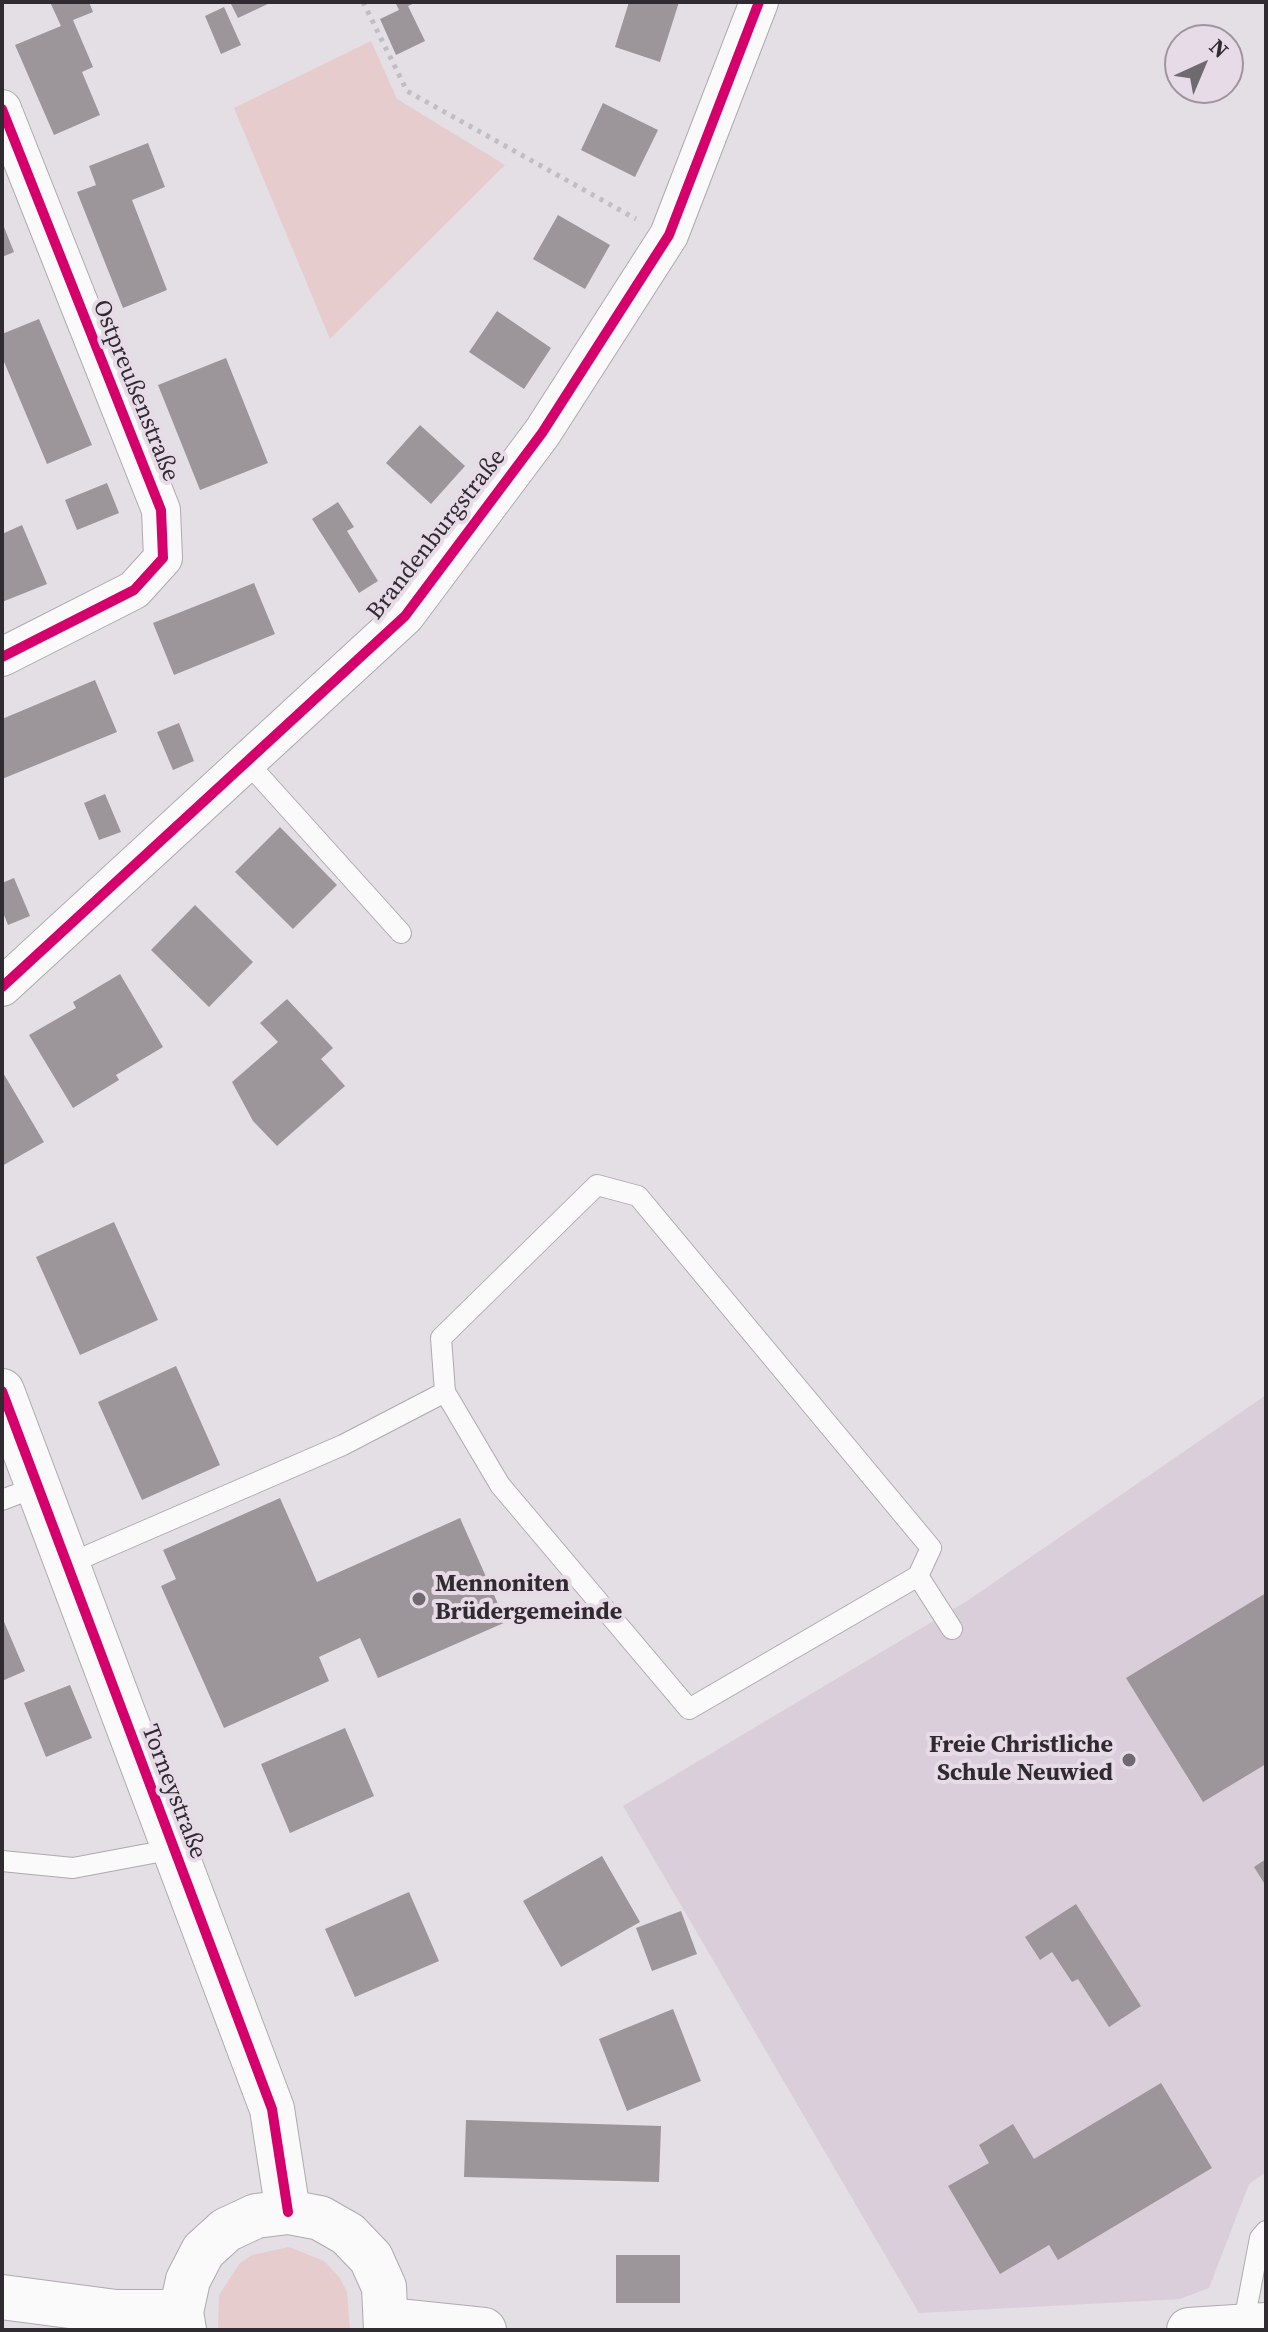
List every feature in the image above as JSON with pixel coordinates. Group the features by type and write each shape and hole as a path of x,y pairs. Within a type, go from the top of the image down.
{"street":[{"name":"Brandenburgstraße","path":"2,987 405,616 542,433 669,235 759,2"},
{"name":"Ostpreußenstraße","path":"2,109 161,510 163,558 134,590 2,657"},
{"name":"Torneystraße","path":"2,1391 19,1493 66,1565 272,2109 288,2212"},
{"path":"2,2297 183,2321 188,2280 203,2251 226,2230 256,2216 288,2212 320,2218 348,2234 371,2258 384,2287 387,2325 484,2330"},
{"path":"1189,2330 1255,2326"}],"lane":[{"path":"247,762 401,933"},
{"path":"597,1185 638,1196 931,1548 918,1576 689,1709 500,1485 445,1392 441,1338 597,1185"},
{"path":"66,1565 343,1445 445,1392"},
{"path":"918,1576 952,1629"},
{"path":"2,1861 73,1868 174,1849"},
{"path":"1255,2326 1260,2238 1266,2231"}],"path":[{"path":"363,2 407,91 643,224 669,235"}],"shaded area":[{"path":"371,41 397,99 505,165 330,339 234,108"},
{"path":"1266,1395 1266,2172 1249,2184 1209,2288 1180,2299 919,2313 623,1806 967,1601"},
{"path":"289,2247 324,2261 340,2278 347,2292 350,2330 218,2330 219,2295 240,2263 252,2255"}],"building":[{"path":"50,2 89,2 93,12 73,20 93,67 82,72 100,115 54,135 15,45 61,26"},
{"path":"230,2 272,2 238,18"},
{"path":"395,2 417,2 408,6 425,41 396,55 380,19 399,10"},
{"path":"629,2 679,2 660,62 615,47"},
{"path":"224,7 241,45 221,54 205,16"},
{"path":"603,103 658,130 635,177 581,150"},
{"path":"148,143 165,187 132,200 167,290 123,308 77,192 96,185 89,166"},
{"path":"558,215 610,245 585,289 533,259"},
{"path":"2,222 14,252 2,257"},
{"path":"497,311 551,348 524,389 469,352"},
{"path":"39,319 92,445 47,464 2,357 2,334"},
{"path":"226,358 268,463 200,490 158,385"},
{"path":"420,425 465,466 431,504 386,463"},
{"path":"107,483 119,513 77,530 65,500"},
{"path":"338,502 354,527 347,531 378,581 359,593 312,519"},
{"path":"22,525 47,584 2,602 2,534"},
{"path":"254,583 275,634 174,675 153,623"},
{"path":"95,680 117,732 2,779 2,719"},
{"path":"179,723 194,761 173,770 157,732"},
{"path":"105,794 121,832 99,840 84,803"},
{"path":"280,827 337,885 293,929 235,872"},
{"path":"14,878 30,916 8,925 2,910 2,883"},
{"path":"195,905 253,962 209,1007 151,950"},
{"path":"120,974 163,1047 116,1075 119,1080 73,1108 29,1035 76,1008 73,1002"},
{"path":"287,999 333,1048 321,1059 345,1086 277,1146 253,1121 232,1082 278,1042 260,1023"},
{"path":"2,1071 44,1142 2,1166"},
{"path":"114,1222 158,1320 80,1355 36,1257"},
{"path":"176,1366 220,1465 142,1500 98,1402"},
{"path":"280,1498 317,1582 460,1518 506,1622 378,1678 360,1638 319,1657 329,1681 224,1728 161,1586 176,1579 163,1550"},
{"path":"1266,1593 1266,1764 1203,1802 1126,1678"},
{"path":"2,1617 25,1671 2,1681"},
{"path":"70,1685 92,1738 46,1757 24,1703"},
{"path":"345,1728 374,1796 290,1833 261,1764"},
{"path":"602,1856 640,1922 561,1967 523,1901"},
{"path":"1266,1859 1266,1886 1254,1867"},
{"path":"409,1892 439,1961 355,1997 325,1929"},
{"path":"1076,1904 1141,2006 1109,2027 1078,1979 1072,1982 1052,1952 1040,1960 1025,1937"},
{"path":"681,1911 697,1954 652,1971 636,1928"},
{"path":"673,2009 701,2081 627,2111 599,2039"},
{"path":"1161,2083 1212,2168 1058,2260 1049,2245 1000,2274 948,2186 989,2163 979,2145 1013,2124 1034,2159"},
{"path":"466,2120 661,2126 659,2182 464,2177"},
{"path":"616,2255 680,2255 680,2303 616,2303"}],"cycle path":[{"path":"2,987 405,616 542,433 669,235 759,2"},
{"path":"2,109 161,510 163,558 134,590 2,657"},
{"path":"2,1391 272,2109 288,2212"}],"place":[{"name":"Mennoniten Brüdergemeinde","path":"419,1599"},
{"name":"Freie Christliche Schule Neuwied","path":"1129,1760"}]}
